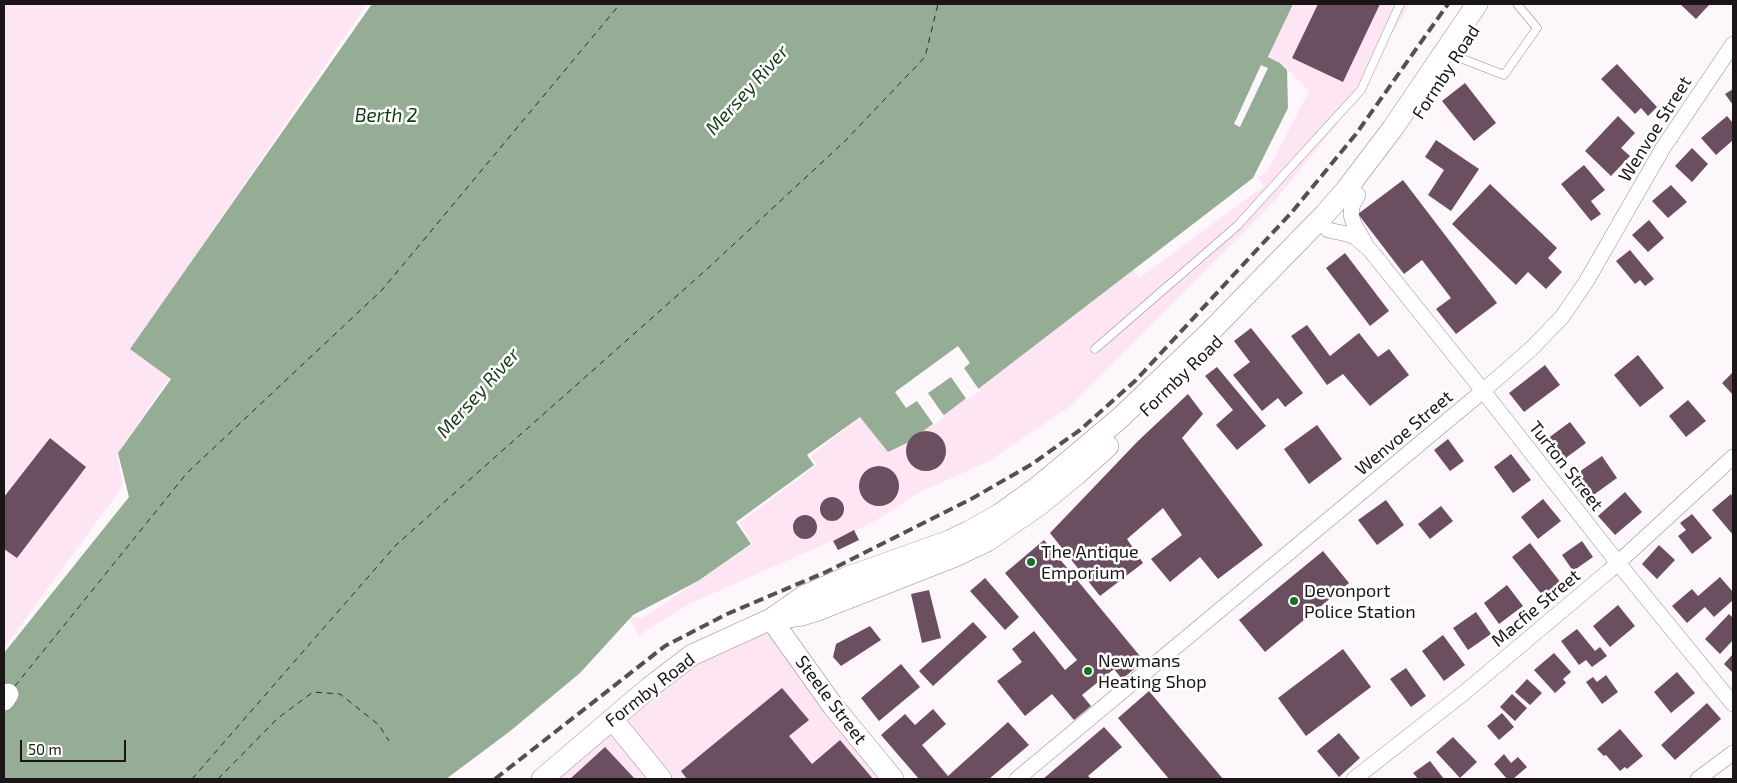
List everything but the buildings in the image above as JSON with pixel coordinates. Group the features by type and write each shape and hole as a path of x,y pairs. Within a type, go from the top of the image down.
{"main road":[{"name":"Formby Road","path":"542,779 650,687 692,655 771,619 804,596 845,578 949,541 983,524 1038,486 1120,418 1210,332 1303,238 1335,202 1393,128 1477,4"},
{"name":"Formby Road","path":"771,619 802,615 818,610 967,551 1006,529 1077,474 1161,396 1286,274 1328,230 1398,144 1490,4"},
{"name":"Steele Street","path":"771,619 833,706 893,779"},
{"path":"612,719 661,779"}],"street":[{"name":"Wenvoe Street","path":"1017,779 1484,391 1532,348 1562,317 1586,282 1663,148 1733,44"},
{"name":"Turton Street","path":"1358,195 1352,206 1352,220 1370,250 1484,391 1618,563 1733,704"},
{"name":"Turton Street","path":"1328,230 1355,237 1370,250"},
{"name":"Macfie Street","path":"1354,779 1465,692 1618,563 1733,457"},
{"path":"1698,779 1733,752"}],"lane":[{"path":"1095,349 1237,226 1362,90 1400,4"},
{"path":"1455,56 1504,75 1537,28 1517,4"}],"shaded area":[{"path":"4,4 367,4 135,344 173,372 117,454 123,486 4,648"},
{"path":"1292,4 1410,4 1337,124 1277,198 1072,405 989,461 918,493 872,523 689,604 639,635 628,617 643,618 753,544 739,523 817,465 810,456 960,340 1130,266 1139,278 1264,186 1258,178 1269,169 1309,91 1281,63 1269,57"},
{"path":"771,619 893,779 542,779 650,687"}],"water":[{"path":"372,4 1293,4 1268,57 1280,63 1287,70 1288,108 1253,178 909,442 888,452 860,417 807,455 814,465 736,522 751,544 698,581 633,615 580,673 509,732 446,779 4,779 4,653 129,497 118,453 171,379 130,349"}],"pier":[{"path":"1261,65 1268,68 1240,127 1234,124"},
{"path":"958,346 970,363 964,368 980,391 967,400 951,377 928,393 945,417 934,425 917,401 906,408 895,392"}],"ferry route":[{"path":"15,686 187,473 382,290 620,4"},
{"path":"192,779 396,545 706,270 845,141 925,57 938,4"},
{"path":"218,779 278,718 313,692 340,694 379,725 389,741"}],"railway":[{"path":"495,779 665,646 727,614 826,572 973,498 1032,464 1080,430 1135,381 1292,212 1356,134 1448,4"}],"place":[{"name":"The Antique Emporium","path":"1031,562"},
{"name":"Devonport Police Station","path":"1294,601"},
{"name":"Newmans Heating Shop","path":"1088,671"}],"water label":[{"name":"Mersey River","path":"747,90"},
{"name":"Berth 2","path":"386,116"},
{"name":"Mersey River","path":"478,393"}]}
